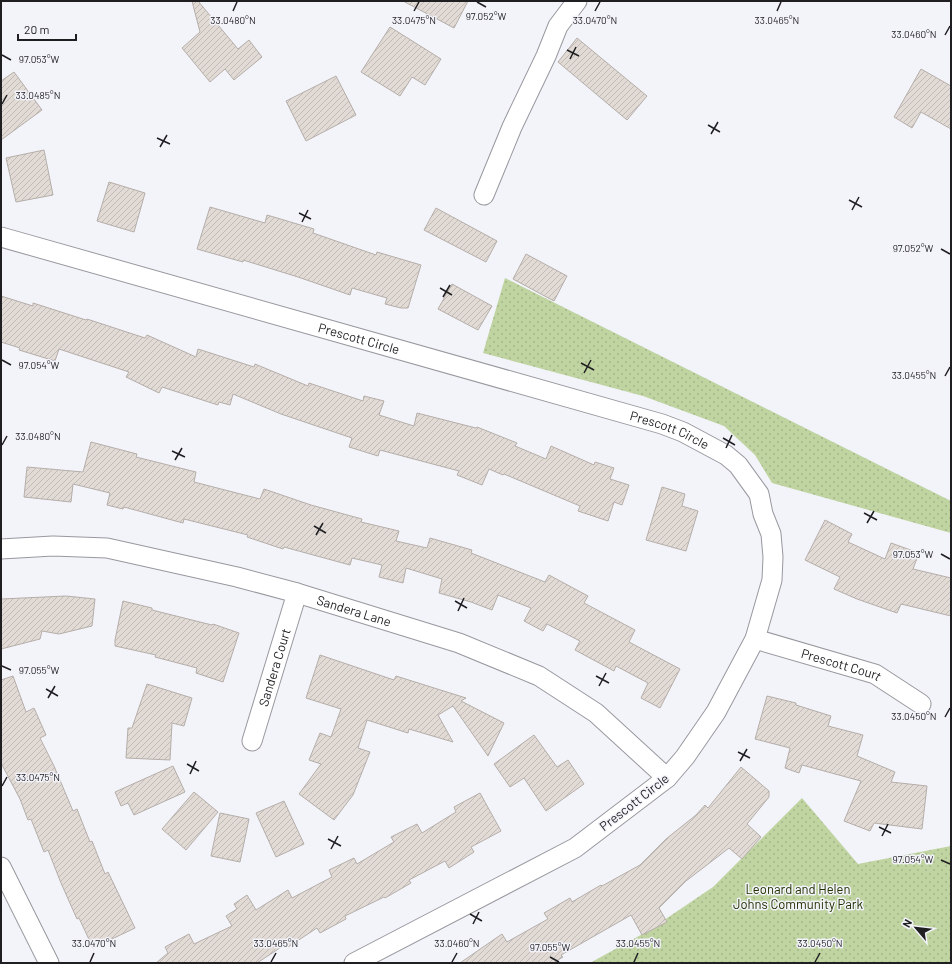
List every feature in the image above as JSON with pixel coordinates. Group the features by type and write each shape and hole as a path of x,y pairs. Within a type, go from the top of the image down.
{"street":[{"path":"484,195 512,127 546,56 558,26 577,1"},
{"name":"Prescott Circle","path":"1,237 662,424 683,432 726,455 738,465 759,494 763,514 771,534 773,557 772,580 755,638 716,712 685,757 667,778 574,848 354,963"},
{"name":"Sandera Lane","path":"1,549 53,546 107,548 237,577 297,593 459,643 539,676 596,713 667,778"},
{"name":"Sandera Court","path":"252,741 297,593"},
{"name":"Prescott Court","path":"755,638 875,674 921,704"},
{"path":"1,867 50,963"}],"green space":[{"path":"505,278 951,501 951,533 772,483 755,455 724,426 643,396 483,353"},
{"name":"Leonard and Helen Johns Community Park","path":"802,798 858,864 951,846 951,963 590,963 648,931 713,887"}],"building":[{"path":"192,1 198,1 238,49 249,40 262,57 234,80 225,69 210,82 182,48 200,32"},
{"path":"403,1 468,1 454,28"},
{"path":"390,27 441,59 425,85 412,77 400,96 361,72"},
{"path":"577,38 647,96 627,120 558,62"},
{"path":"921,69 951,86 951,129 921,112 912,128 894,117"},
{"path":"14,72 42,110 1,140 1,81"},
{"path":"336,76 356,115 306,141 286,101"},
{"path":"44,150 53,195 16,202 6,158"},
{"path":"109,182 145,193 134,232 97,221"},
{"path":"210,207 265,223 267,215 314,229 313,233 376,255 377,252 421,265 408,308 385,304 387,298 352,288 350,295 243,260 243,262 197,249"},
{"path":"436,208 497,241 486,262 424,230"},
{"path":"526,254 567,276 554,301 513,279"},
{"path":"452,284 492,306 478,330 438,309"},
{"path":"1,296 33,306 33,303 145,338 147,335 196,357 198,349 254,367 255,364 308,386 309,383 363,401 364,396 384,401 379,415 414,426 417,413 476,428 477,427 517,443 515,446 546,459 551,446 594,465 595,462 614,468 610,479 629,485 622,505 614,502 608,521 578,511 580,506 489,469 482,485 457,475 459,471 380,450 378,456 349,447 352,438 281,414 233,394 230,405 219,402 218,405 162,387 159,393 126,377 129,372 59,349 55,361 19,350 20,348 1,342"},
{"path":"91,442 137,454 136,457 196,472 194,482 260,499 264,489 311,505 362,519 361,522 399,531 396,541 427,548 430,538 472,550 471,553 545,582 549,575 588,596 584,603 635,630 629,642 680,669 660,708 641,698 648,683 616,666 614,671 575,650 580,641 547,624 543,631 524,621 531,608 498,595 492,610 471,602 439,593 442,579 406,568 403,583 379,577 382,565 352,558 350,565 284,547 283,549 247,537 248,535 184,519 183,523 124,507 123,509 107,505 110,493 73,484 71,502 24,497 27,467 83,472"},
{"path":"662,487 685,494 682,506 698,511 686,551 646,540"},
{"path":"825,520 852,534 848,542 885,559 891,543 919,553 913,569 951,578 951,616 901,604 897,613 834,589 840,577 805,560"},
{"path":"66,596 95,599 92,626 59,634 42,631 40,639 1,649 1,599"},
{"path":"123,601 152,608 152,610 213,624 239,633 223,682 196,673 197,668 155,657 156,655 115,646"},
{"path":"320,655 394,680 396,676 466,698 461,701 504,723 488,756 453,706 438,715 453,742 409,729 408,733 367,720 358,748 370,752 353,795 334,820 299,794 321,764 309,760 320,733 331,737 341,709 306,698"},
{"path":"13,676 26,712 34,708 46,735 40,738 54,766 73,811 77,809 105,874 108,872 135,928 93,948 79,918 77,919 48,850 44,852 31,819 28,820 20,799 1,763 1,680"},
{"path":"147,684 192,698 184,726 172,723 170,760 126,758 128,728 132,728"},
{"path":"767,696 796,703 796,705 831,716 828,726 863,735 857,756 895,772 891,782 927,786 922,829 874,823 870,831 844,821 861,781 802,765 799,773 785,768 790,748 755,739"},
{"path":"534,735 557,767 568,760 584,784 546,811 524,778 510,787 494,764"},
{"path":"173,766 185,792 134,815 128,803 121,806 115,792"},
{"path":"741,767 769,791 769,797 747,824 761,837 742,859 729,848 686,881 659,908 667,922 642,935 631,915 561,955 563,957 553,963 460,963 502,934 507,942 548,919 544,913 570,898 572,902 640,865 666,839 696,815 705,805 708,808"},
{"path":"194,792 218,812 186,850 162,829"},
{"path":"480,793 501,831 471,847 474,852 449,868 445,861 409,880 411,883 385,898 384,897 345,916 346,919 320,933 317,928 288,947 286,944 257,963 156,963 168,953 165,947 189,934 194,944 232,926 226,916 237,909 234,904 247,895 256,910 288,890 292,898 332,877 329,870 354,858 357,864 394,842 391,837 417,824 422,833 456,812 454,807"},
{"path":"284,801 304,844 276,857 256,813"},
{"path":"220,813 249,819 240,862 211,856"}]}
